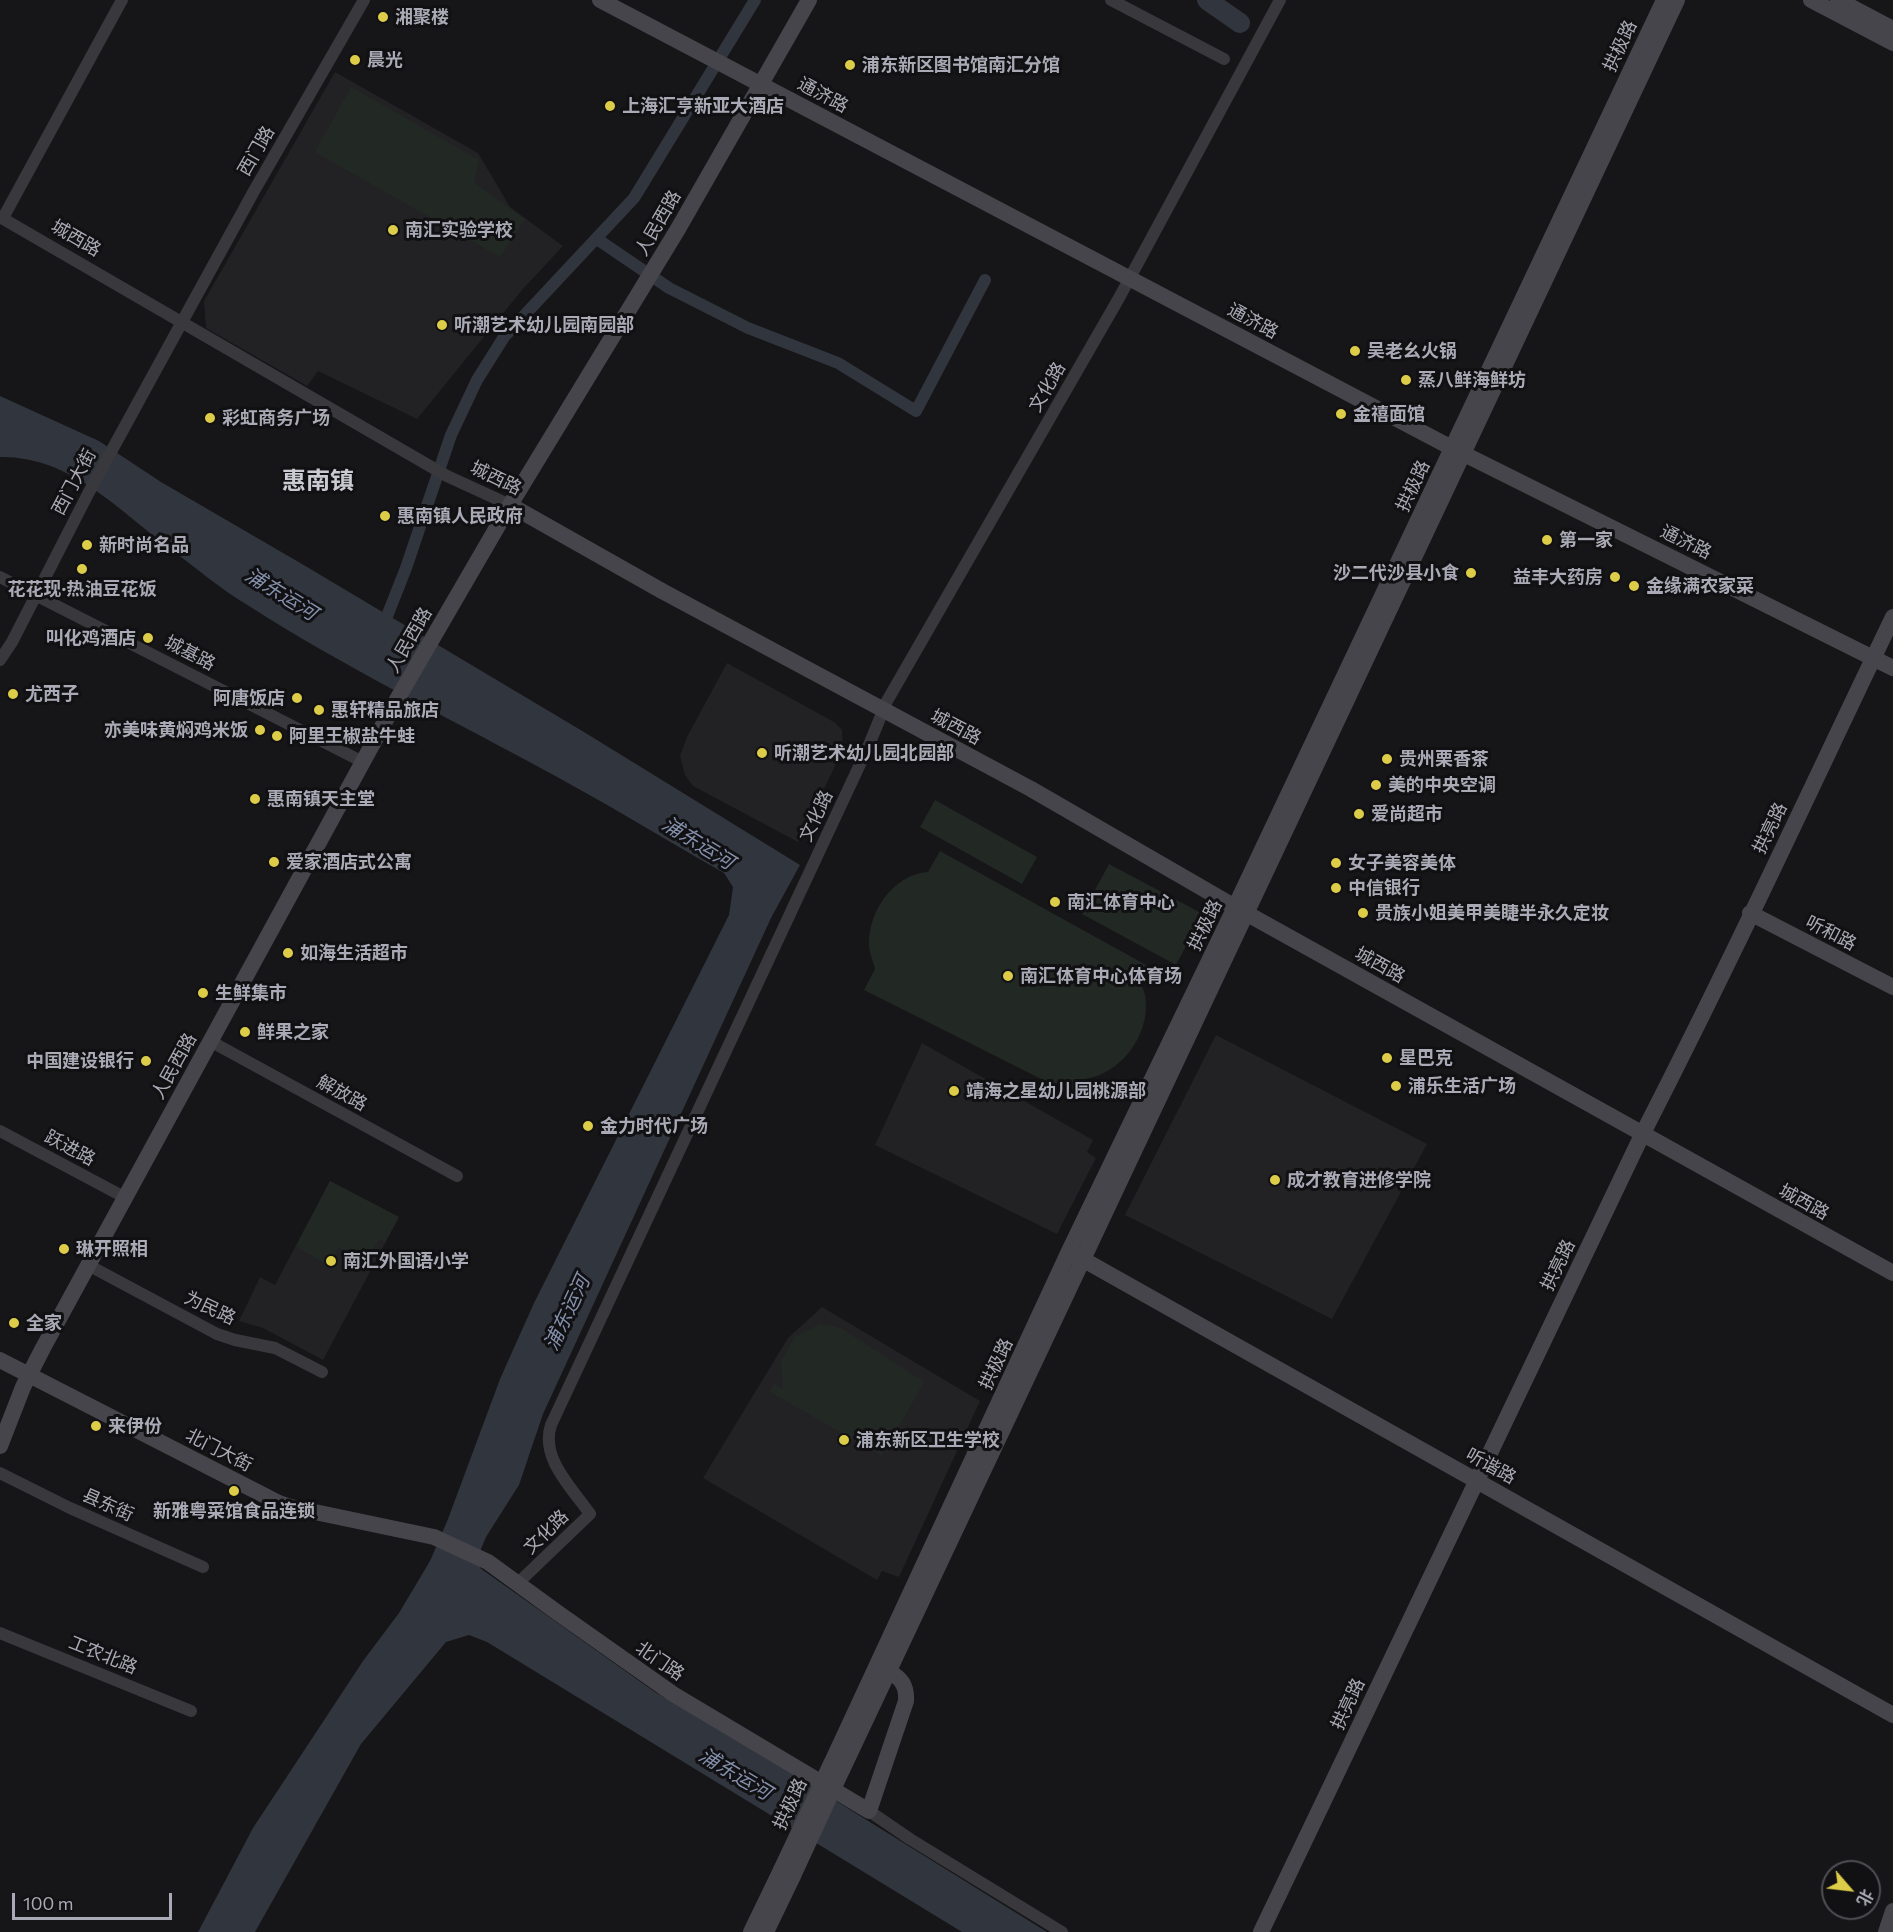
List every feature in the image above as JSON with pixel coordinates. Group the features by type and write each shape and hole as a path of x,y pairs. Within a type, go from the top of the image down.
{"street":[{"path":"2,218 122,0"},
{"name":"西门路","path":"182,322 254,190 363,0"},
{"name":"通济路","path":"600,0 1457,451 1893,668"},
{"name":"人民西路","path":"0,1446 29,1375 395,703 510,505 669,243 809,0"},
{"path":"1111,0 1224,59"},
{"name":"文化路","path":"518,1583 590,1514 553,1461 548,1446 551,1425 869,745 883,710 1130,278 1280,0"},
{"name":"拱极路","path":"766,1932 787,1873 1076,1255 1457,451 1664,0"},
{"name":"拱极路","path":"1457,451 1677,0"},
{"path":"1810,0 1893,43"},
{"path":"1838,0 1893,29"},
{"name":"城西路","path":"2,218 434,469 510,505 662,591 1031,789 1241,910 1893,1273"},
{"name":"西门大街","path":"0,660 12,642 89,492 182,322"},
{"name":"城基路","path":"0,576 363,762"},
{"name":"拱亮路","path":"1261,1932 1476,1480 1642,1135 1708,1006 1750,913 1893,617"},
{"name":"听和路","path":"1750,913 1893,987"},
{"name":"解放路","path":"210,1041 457,1176"},
{"name":"跃进路","path":"0,1131 124,1197"},
{"name":"拱极路","path":"837,1767 888,1671 1076,1255"},
{"name":"听谐路","path":"1076,1255 1893,1715"},
{"name":"为民路","path":"88,1265 217,1334 275,1348 322,1372"},
{"name":"北门大街","path":"0,1360 286,1505 434,1537"},
{"name":"县东街","path":"0,1473 70,1508 203,1567"},
{"name":"北门路","path":"434,1537 488,1562 673,1694 869,1811 910,1839 1062,1932"},
{"name":"工农北路","path":"0,1633 191,1711"},
{"path":"869,1811 906,1701 903,1681 888,1671"},
{"name":"拱极路","path":"751,1932 787,1873"},
{"path":"1886,1932 1893,1911"}],"shaded area":[{"name":"南汇实验学校","path":"335,72 478,153 510,207 563,246 522,290 417,419 318,371 307,386 206,328 204,301"},
{"path":"351,87 479,160 474,183 525,219 500,257 315,152"},
{"name":"听潮艺术幼儿园北园部","path":"727,663 834,722 842,730 843,750 798,842 693,786 685,775 680,756 687,737"},
{"path":"935,800 1037,857 1022,884 920,827"},
{"name":"南汇体育中心体育场","path":"940,851 1148,966 1140,982 1145,995 1146,1009 1139,1037 1131,1050 1110,1070 1084,1079 1075,1096 864,990 875,969 869,947 872,921 878,909 893,888 915,874 928,872"},
{"path":"1109,864 1203,914 1176,965 1082,914"},
{"name":"成才教育进修学院","path":"1216,1035 1427,1144 1332,1319 1125,1215"},
{"name":"靖海之星幼儿园桃源部","path":"922,1043 1093,1140 1087,1152 1096,1158 1057,1234 875,1145"},
{"name":"南汇外国语小学","path":"330,1181 399,1217 323,1360 263,1328 239,1321 260,1277 275,1285"},
{"path":"330,1181 399,1217 385,1242 379,1239 365,1263 339,1247 329,1266 296,1246"},
{"name":"浦东新区卫生学校","path":"822,1307 980,1401 899,1577 882,1571 877,1580 703,1478 788,1338"},
{"path":"820,1324 841,1328 924,1382 882,1456 770,1392 774,1384 783,1389 781,1362 795,1337"}],"water":[{"name":"浦东运河","path":"0,396 99,441 161,482 584,732 800,865 771,918 543,1414 519,1485 486,1537 481,1549 480,1568 655,1692 783,1768 1047,1932 962,1932 487,1642 469,1635 446,1642 361,1744 255,1932 198,1932 253,1828 363,1661 399,1613 430,1561 500,1379 534,1303 729,915 733,887 724,873 630,818 355,669 239,600 93,488 49,466 26,459 0,457"}],"waterway":[{"path":"382,629 406,568 451,435 477,380 504,337 634,198 755,0"},
{"path":"1207,0 1240,23"},
{"path":"597,239 669,288 748,328 838,363 916,411 985,280"}],"place":[{"name":"湘聚楼","path":"383,17"},
{"name":"晨光","path":"355,60"},
{"name":"浦东新区图书馆南汇分馆","path":"850,65"},
{"name":"上海汇亨新亚大酒店","path":"610,106"},
{"name":"南汇实验学校","path":"393,230"},
{"name":"听潮艺术幼儿园南园部","path":"442,325"},
{"name":"吴老幺火锅","path":"1355,351"},
{"name":"蒸八鲜海鲜坊","path":"1406,380"},
{"name":"金禧面馆","path":"1341,414"},
{"name":"彩虹商务广场","path":"210,418"},
{"name":"惠南镇人民政府","path":"385,516"},
{"name":"第一家","path":"1547,540"},
{"name":"新时尚名品","path":"87,545"},
{"name":"花花现·热油豆花饭","path":"82,569"},
{"name":"沙二代沙县小食","path":"1471,573"},
{"name":"益丰大药房","path":"1615,577"},
{"name":"金缘满农家菜","path":"1634,586"},
{"name":"叫化鸡酒店","path":"148,638"},
{"name":"尤西子","path":"13,694"},
{"name":"阿唐饭店","path":"297,698"},
{"name":"惠轩精品旅店","path":"319,710"},
{"name":"亦美味黄焖鸡米饭","path":"260,730"},
{"name":"阿里王椒盐牛蛙","path":"277,736"},
{"name":"听潮艺术幼儿园北园部","path":"762,753"},
{"name":"贵州栗香茶","path":"1387,759"},
{"name":"美的中央空调","path":"1376,785"},
{"name":"惠南镇天主堂","path":"255,799"},
{"name":"爱尚超市","path":"1359,814"},
{"name":"爱家酒店式公寓","path":"274,862"},
{"name":"女子美容美体","path":"1336,863"},
{"name":"中信银行","path":"1336,888"},
{"name":"南汇体育中心","path":"1055,902"},
{"name":"贵族小姐美甲美睫半永久定妆","path":"1363,913"},
{"name":"如海生活超市","path":"288,953"},
{"name":"南汇体育中心体育场","path":"1008,976"},
{"name":"生鲜集市","path":"203,993"},
{"name":"鲜果之家","path":"245,1032"},
{"name":"星巴克","path":"1387,1058"},
{"name":"中国建设银行","path":"146,1061"},
{"name":"浦乐生活广场","path":"1396,1086"},
{"name":"靖海之星幼儿园桃源部","path":"954,1091"},
{"name":"金力时代广场","path":"588,1126"},
{"name":"成才教育进修学院","path":"1275,1180"},
{"name":"琳开照相","path":"64,1249"},
{"name":"南汇外国语小学","path":"331,1261"},
{"name":"全家","path":"14,1323"},
{"name":"来伊份","path":"96,1426"},
{"name":"浦东新区卫生学校","path":"844,1440"},
{"name":"新雅粤菜馆食品连锁","path":"234,1491"}],"district":[{"name":"惠南镇","path":"318,481"}]}
